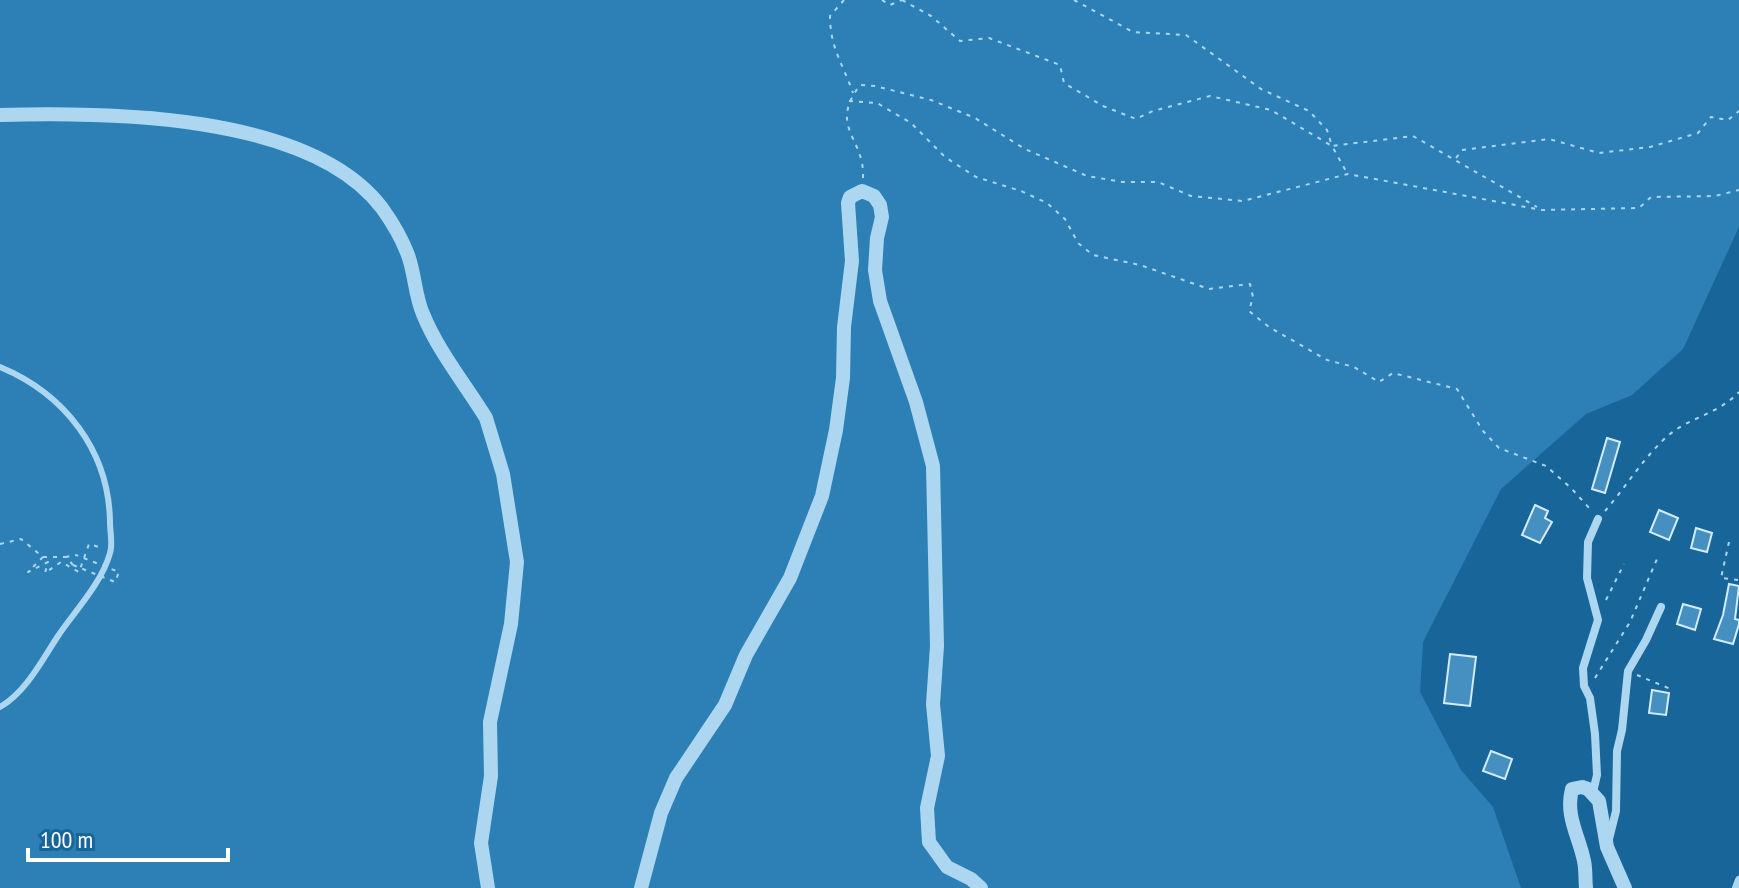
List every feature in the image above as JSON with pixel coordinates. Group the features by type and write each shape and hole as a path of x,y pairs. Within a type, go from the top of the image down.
{"street":[{"path":"0,115 124,115 181,121 263,137 338,168 360,183 382,207 408,255 423,314 486,418 511,514 517,562 506,652 490,722 491,776 481,843 488,888"},
{"path":"641,888 661,813 676,778 725,705 746,655 790,578 822,496 843,378 844,327 852,261 848,203 850,197 862,191 874,196 880,205 882,217 875,270 880,301 916,402 933,466 937,646 933,704 938,756 927,808 929,842 947,867 971,879 981,888"},
{"path":"1593,792 1597,775 1590,698 1584,686 1583,668 1598,620 1587,578 1588,542 1598,519"},
{"path":"1607,847 1616,811 1617,751 1628,671 1661,607"},
{"path":"1586,888 1585,863 1573,831 1570,797 1572,789 1582,787 1593,792 1599,801 1607,847 1625,888"},
{"path":"1736,888 1739,880"}],"lane":[{"path":"0,367 45,391 67,411 89,440 110,501 111,552 83,605 58,635 28,681 11,701 0,707"}],"path":[{"path":"844,0 830,16 830,35 854,94"},
{"path":"882,0 890,5 902,0 931,16 960,41 989,38 1060,65 1064,83 1103,106 1136,119 1153,111 1210,96 1271,110 1332,146 1413,136 1542,210"},
{"path":"1074,0 1133,32 1186,35 1261,89 1309,111 1327,130 1348,174"},
{"path":"862,191 864,166 846,119 849,101 860,85 931,100 975,118 1025,149 1087,176 1123,182 1158,182 1191,196 1243,201 1348,174 1542,210 1639,208 1651,197 1715,196 1739,190"},
{"path":"849,101 877,103 911,123 945,157 976,177 1047,203 1065,219 1078,243 1093,255 1140,265 1209,289 1250,284 1253,297 1249,311 1269,327 1327,360 1354,367 1379,382 1393,373 1457,389 1483,431 1499,448 1546,466 1571,488 1598,519 1664,440 1682,426 1727,405 1739,392"},
{"path":"1455,160 1462,150 1549,139 1599,153 1650,147 1698,133 1711,117 1728,120 1739,111"},
{"path":"0,544 21,539 43,557 76,555 119,572 115,582 73,565 66,557"},
{"path":"1729,542 1721,578 1739,580"},
{"path":"43,557 28,572 48,562 45,573 61,562 79,572 89,544 111,552"},
{"path":"1590,698 1593,681 1630,622 1657,559"},
{"path":"1598,620 1624,564"},
{"path":"1628,671 1673,690"}],"shaded area":[{"path":"0,0 1739,0 1739,227 1683,349 1632,395 1586,414 1501,489 1423,642 1420,692 1461,770 1493,807 1521,888 0,888"}],"building":[{"path":"1607,438 1620,442 1605,493 1592,489"},
{"path":"1535,505 1548,511 1545,518 1552,522 1540,543 1522,535"},
{"path":"1659,510 1678,518 1669,540 1650,532"},
{"path":"1696,528 1712,533 1707,552 1691,548"},
{"path":"1729,584 1739,586 1735,619 1739,620 1739,624 1733,644 1714,639"},
{"path":"1683,604 1701,609 1695,630 1677,624"},
{"path":"1450,654 1476,657 1470,706 1444,703"},
{"path":"1652,690 1669,693 1666,715 1649,713"},
{"path":"1491,751 1512,759 1505,779 1483,771"}]}
